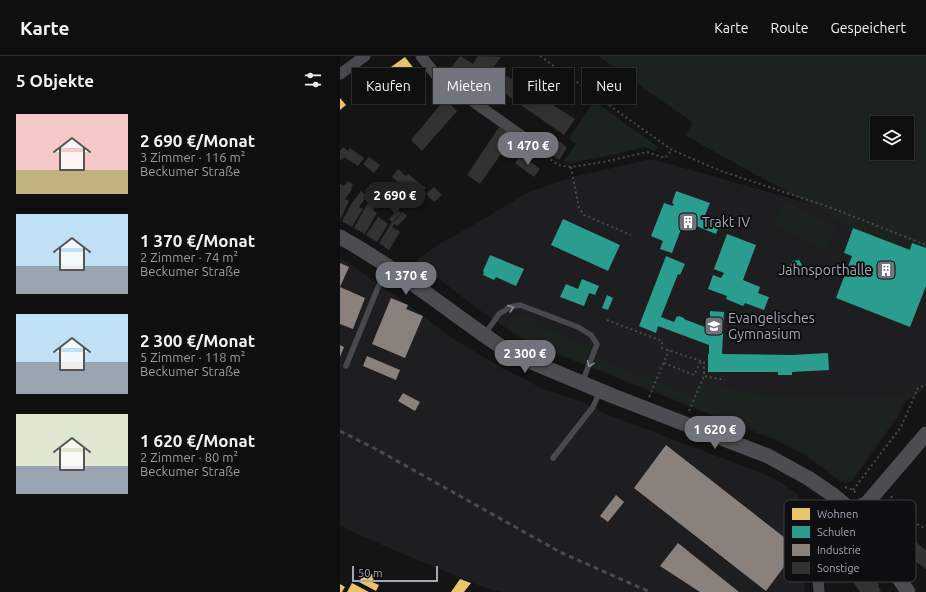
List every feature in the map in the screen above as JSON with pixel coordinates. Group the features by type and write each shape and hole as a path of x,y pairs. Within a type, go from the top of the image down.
{"main road":[{"path":"340,238 357,247 389,268 484,335 514,354 582,383 768,456 808,478 839,500"},
{"path":"870,500 926,434"},
{"path":"901,582 908,592"}],"street":[{"path":"340,74 365,56"},
{"path":"421,56 436,75 540,148"},
{"path":"818,582 819,592"}],"lane":[{"path":"346,366 379,285 389,268"},
{"path":"484,335 499,314 510,307 520,306 578,327 591,335 597,344 582,383"},
{"path":"553,458 593,407 600,390"}],"path":[{"path":"540,56 672,150 721,171 829,207 926,245"},
{"path":"540,148 549,158 558,164 571,167 604,162 647,152 665,158 672,150"},
{"path":"571,167 579,208 584,215 631,235"},
{"path":"607,320 662,341 662,348 704,362 704,376 684,423"},
{"path":"645,408 669,350"},
{"path":"664,363 694,375 701,361"},
{"path":"704,376 725,380"},
{"path":"853,490 901,427 918,388 926,385"},
{"path":"916,523 926,529"}],"shaded area":[{"path":"598,56 926,56 926,268 686,136 692,122 636,83 636,68 615,68"},
{"path":"592,104 598,104 658,147 655,151 645,147 570,163 564,161 576,144 569,138"},
{"name":"Evangelisches Gymnasium","path":"652,159 853,216 926,243 926,388 906,401 897,418 853,480 847,483 840,481 803,454 780,442 526,342 478,309 416,260 444,241 527,193 569,178"},
{"path":"785,201 836,226 824,250 773,225"},
{"path":"340,259 347,262 446,334 497,365 541,388 584,403 606,414 772,477 798,494 798,500 784,500 784,582 804,582 805,592 501,592 483,587 340,526"},
{"path":"526,313 531,314 536,325 584,345 594,340 585,363 527,340 507,326 515,318"},
{"path":"598,359 692,396 701,378 746,393 761,395 785,397 883,398 899,395 904,399 895,417 852,478 847,480 841,479 804,452 780,439 595,367"}],"building: Wohnen":[{"path":"405,57 413,68 390,68"},
{"path":"340,98 346,105 340,110"},
{"path":"365,571 375,576 372,582 379,585 376,591 359,582"},
{"path":"460,579 471,583 464,592 451,592"},
{"path":"352,583 369,592 347,592"},
{"path":"340,584 345,587 342,592 340,592"}],"building: Schulen":[{"name":"Trakt IV","path":"676,191 710,203 705,215 721,221 716,234 691,224 688,226 683,224 672,253 660,249 663,241 651,236 664,203 673,206 674,204 672,203"},
{"path":"563,219 620,245 608,271 551,245"},
{"name":"Jahnsporthalle","path":"853,228 910,250 912,243 926,248 926,286 910,327 836,298 852,256 844,253"},
{"path":"727,234 756,245 743,280 760,287 758,293 769,297 764,310 745,303 743,306 726,299 727,296 708,289 713,275 721,278 724,273 714,269"},
{"path":"490,255 524,269 516,286 496,277 494,280 483,275 483,271"},
{"path":"666,256 685,264 680,275 678,274 661,317 674,322 677,316 679,316 710,329 710,311 724,312 722,354 792,355 828,353 829,370 792,372 792,375 778,375 778,372 708,372 709,345 658,326 656,333 639,326"},
{"path":"799,260 802,265 799,270 794,271 790,266 793,261"},
{"path":"582,279 599,286 595,295 589,293 584,306 560,297 566,284 578,289"},
{"path":"607,295 613,298 608,310 602,308"}],"building: Industrie":[{"path":"340,263 349,267 340,287"},
{"path":"340,287 365,298 353,329 340,324"},
{"path":"391,298 408,305 406,309 423,316 405,358 372,344"},
{"path":"340,345 344,347 340,357"},
{"path":"367,356 400,370 396,380 363,366"},
{"path":"403,393 420,402 415,411 398,401"},
{"path":"666,445 784,537 784,567 766,591 634,488"},
{"path":"616,495 624,502 608,522 600,516"},
{"path":"678,543 739,592 700,592 660,566"}],"building: Sonstige":[{"path":"460,56 473,64 478,56 501,57 493,68 451,68"},
{"path":"507,76 513,80 513,99 505,94 505,79"},
{"path":"441,104 450,104 457,111 422,151 411,140"},
{"path":"520,104 551,104 575,119 564,135"},
{"path":"499,127 513,137 480,184 467,175"},
{"path":"559,141 567,148 559,160 550,154"},
{"path":"343,147 348,151 350,148 364,158 358,166 344,157 342,160 340,159 340,151"},
{"path":"521,155 540,169 534,177 515,163"},
{"path":"369,157 380,165 374,173 363,164"},
{"path":"398,169 406,176 408,174 426,188 419,195 402,181 400,184 392,177"},
{"path":"348,181 353,184 352,189 345,199 349,201 340,220 340,184 344,186"},
{"path":"378,182 383,187 373,199 378,204 373,210 377,213 365,234 354,228 366,206 372,200 367,196"},
{"path":"434,187 442,195 434,202 426,194"},
{"path":"361,191 366,195 359,207 363,209 352,227 342,221"},
{"path":"386,198 391,201 386,207 381,203"},
{"path":"396,211 401,213 392,222 389,219"},
{"path":"403,212 407,216 397,226 394,224 392,227 400,232 389,250 379,243 392,222"},
{"path":"378,217 388,224 377,242 366,235"},
{"path":"916,542 926,550 926,569 916,562"},
{"path":"877,582 881,591 860,592 854,583"}],"railway":[{"path":"340,431 374,448 560,552 650,592"}],"place":[{"name":"Trakt IV","path":"688,222"},
{"name":"Jahnsporthalle","path":"886,270"},
{"name":"Evangelisches Gymnasium","path":"714,326"}]}
